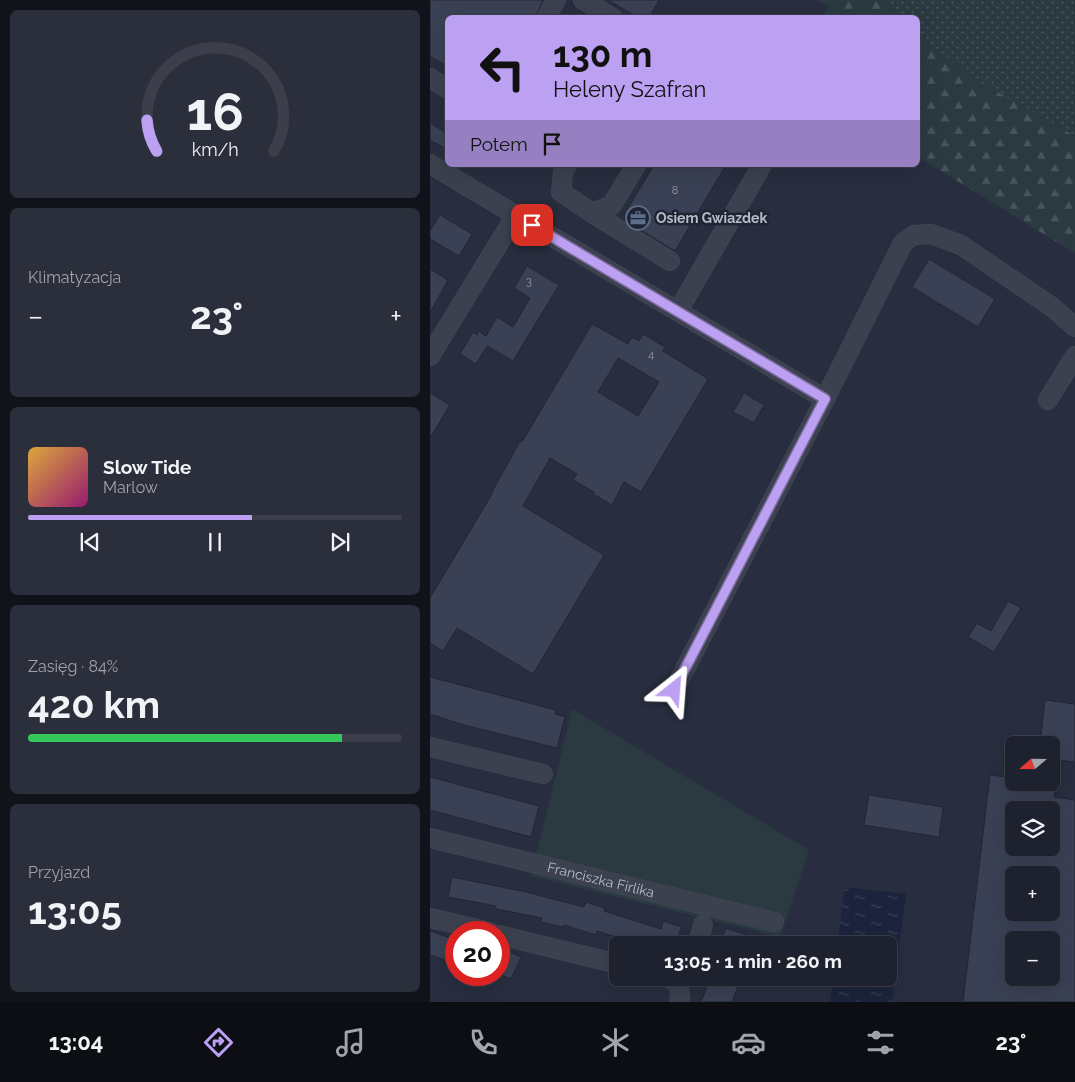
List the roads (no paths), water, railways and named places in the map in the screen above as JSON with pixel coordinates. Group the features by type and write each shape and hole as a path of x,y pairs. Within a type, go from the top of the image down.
{"street":[{"path":"548,15 556,0"},
{"path":"583,0 608,15"},
{"path":"430,78 445,87"},
{"path":"430,164 456,171 516,215 825,399"},
{"path":"560,167 560,192 670,261"},
{"path":"592,213 612,205 635,167"},
{"path":"678,311 761,167"},
{"path":"430,356 516,215"},
{"path":"674,690 825,399 903,243 914,235 931,234 961,246 1052,307 1075,327"},
{"path":"1048,400 1075,356"},
{"path":"430,747 543,774"},
{"name":"Franciszka Firlika","path":"430,838 774,922"},
{"path":"430,918 445,922"},
{"path":"700,936 703,925"},
{"path":"510,938 609,962"}],"water":[{"path":"845,887 906,894 897,963 897,936 838,936"},
{"path":"832,986 894,986 892,1002 830,1002"}],"place":[{"name":"Osiem Gwiazdek","path":"638,218"}]}
